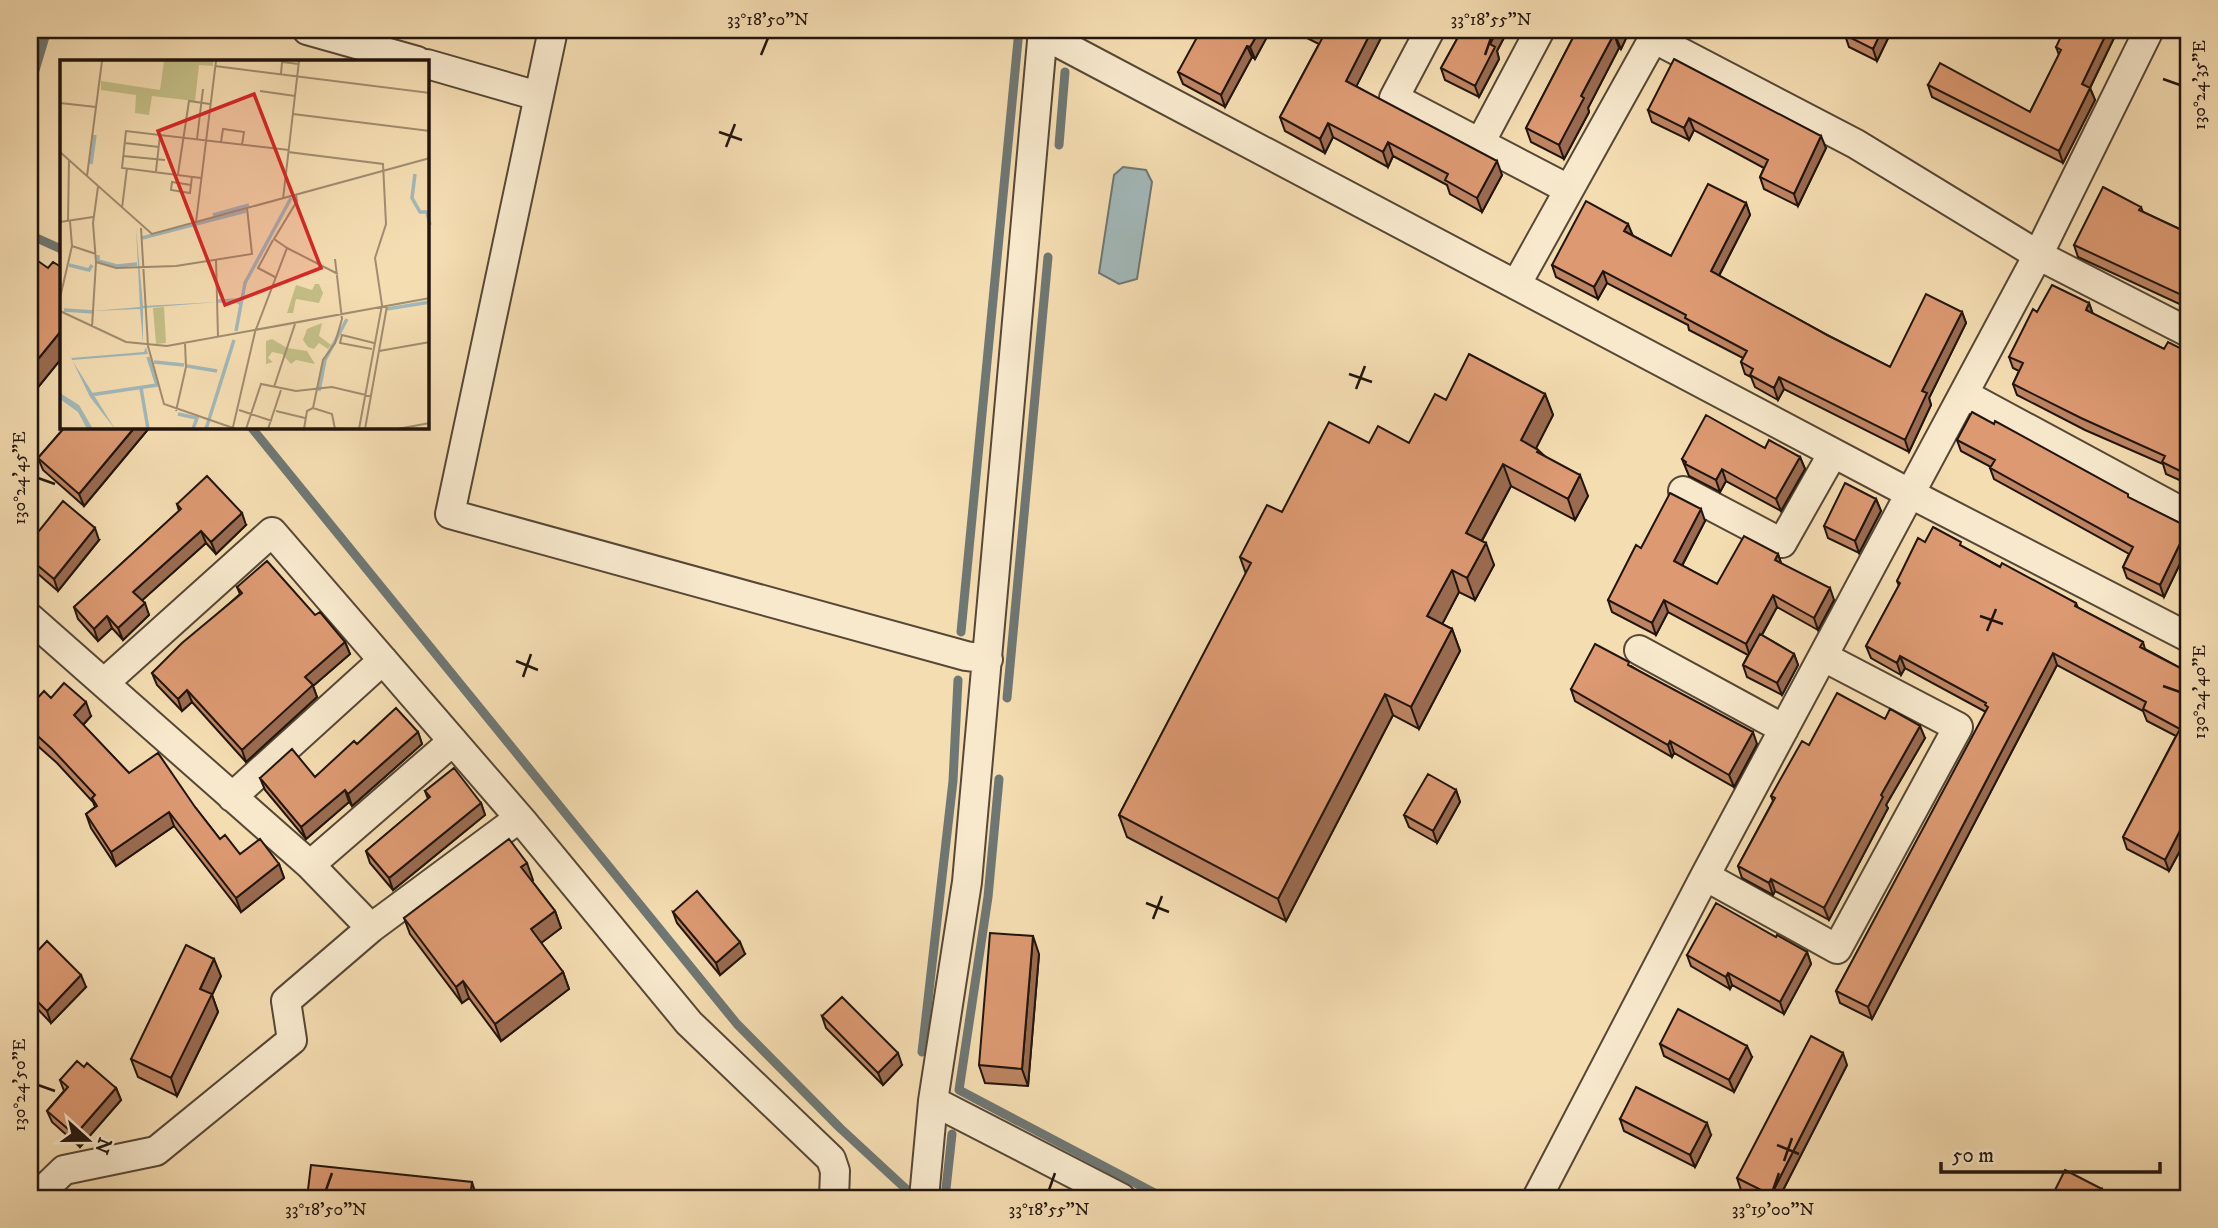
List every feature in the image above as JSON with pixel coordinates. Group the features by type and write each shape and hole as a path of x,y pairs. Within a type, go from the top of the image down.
{"street":[{"path":"307,30 414,60"},
{"path":"553,30 450,514 966,656 988,659"},
{"path":"1430,30 1394,98 1568,189"},
{"path":"1480,143 1540,30"},
{"path":"1537,1198 1705,876 2038,255 2149,30"},
{"path":"924,1198 933,1101 967,882 1042,32 1833,453 2188,637"},
{"path":"1516,285 1656,34 1856,144 2038,255 2188,332"},
{"path":"429,65 538,96"},
{"path":"1964,394 2188,515"},
{"path":"1683,491 1782,543 1833,453"},
{"path":"104,683 272,532 523,822 689,1023 831,1159 835,1171 834,1198"},
{"path":"30,618 310,865 371,928"},
{"path":"1639,650 1784,729"},
{"path":"1705,876 1837,949 1952,739 1958,727 1824,657"},
{"path":"232,797 383,660"},
{"path":"310,865 453,741"},
{"path":"35,1198 64,1171 156,1152 292,1040 286,1000 371,928 514,822 523,822"},
{"path":"933,1101 1121,1198"}],"shaded area":[{"path":"1123,167 1146,170 1152,182 1137,279 1119,284 1099,273 1114,175"}],"building":[{"path":"1201,30 1216,35 1219,30 1260,30 1250,47 1247,46 1221,95 1178,72"},
{"path":"1313,30 1372,30 1346,81 1497,161 1477,198 1445,180 1448,174 1388,142 1383,152 1328,123 1320,139 1280,117 1324,35"},
{"path":"1462,30 1497,30 1490,44 1495,47 1475,86 1441,68"},
{"path":"1577,30 1618,30 1581,96 1584,98 1559,145 1526,128"},
{"path":"1847,30 1882,30 1873,49 1845,35"},
{"path":"2064,30 2108,30 2082,84 2090,88 2059,151 1928,85 1940,63 2030,112 2061,50 2056,47"},
{"path":"1674,59 1821,136 1794,194 1760,177 1768,160 1689,118 1684,128 1648,110"},
{"path":"1708,184 1746,203 1711,271 1890,367 1926,294 1962,312 1922,391 1927,393 1905,440 1779,377 1774,388 1750,375 1753,369 1741,362 1747,351 1603,271 1594,287 1552,265 1586,201 1628,224 1624,231 1671,256"},
{"path":"2103,187 2141,207 2139,210 2188,233 2188,298 2074,245"},
{"path":"38,261 48,268 53,262 60,266 60,332 30,369 30,271"},
{"path":"2052,285 2089,303 2086,310 2164,349 2168,342 2188,352 2188,475 2162,462 2165,456 2013,384 2023,363 2009,357 2033,309 2037,312"},
{"path":"1469,354 1545,394 1521,440 1538,450 1537,452 1580,475 1568,499 1503,464 1466,533 1486,543 1467,578 1452,570 1427,616 1452,629 1411,707 1385,694 1278,899 1119,815 1251,563 1240,557 1267,505 1282,512 1329,422 1369,443 1378,426 1409,443 1435,394 1446,400"},
{"path":"1972,412 1994,424 1995,421 2128,494 2128,497 2188,527 2160,585 2123,567 2133,547 1990,468 1995,460 1957,440"},
{"path":"1706,415 1765,448 1769,440 1800,457 1776,499 1722,469 1716,480 1685,464 1682,459"},
{"path":"63,429 133,429 79,494 38,458"},
{"path":"207,476 242,513 211,542 201,531 133,592 145,603 118,628 107,616 94,629 74,607 181,509 177,504"},
{"path":"1845,483 1876,499 1855,541 1824,526"},
{"path":"1670,493 1701,509 1674,561 1717,584 1744,536 1778,554 1775,560 1830,588 1814,618 1773,595 1746,644 1664,600 1652,623 1608,600 1636,545 1641,548"},
{"path":"63,501 95,528 54,579 30,559 30,542"},
{"path":"1933,527 2000,567 2002,563 2076,603 2075,606 2143,642 2140,647 2188,672 2188,815 2165,860 2123,837 2180,729 2143,709 2146,702 2053,653 1868,1007 1836,991 1988,707 1986,703 1900,656 1897,663 1866,646 1900,583 1897,581 1918,538 1925,542"},
{"path":"267,561 315,615 320,612 345,642 305,677 313,685 242,750 187,690 178,699 152,673 182,643 242,593 237,587"},
{"path":"1760,634 1794,654 1777,683 1743,665"},
{"path":"1595,644 1629,662 1628,665 1753,732 1729,775 1670,741 1668,745 1571,689"},
{"path":"64,683 86,702 74,715 129,773 158,753 220,839 225,835 240,854 260,839 279,864 236,898 169,812 111,852 86,814 97,806 92,798 95,795 30,729 30,706 44,691 51,698"},
{"path":"1837,693 1885,719 1890,709 1920,726 1881,795 1883,797 1824,908 1771,879 1769,883 1738,866 1775,798 1771,796 1802,741 1809,745"},
{"path":"396,708 418,732 348,794 345,790 301,827 260,778 292,749 315,777 354,741 357,744"},
{"path":"454,768 481,803 389,878 366,851 430,797 425,791"},
{"path":"1428,774 1456,790 1433,831 1404,815"},
{"path":"509,839 527,863 521,867 555,911 531,929 563,972 495,1024 463,981 456,987 404,918"},
{"path":"697,891 740,942 716,963 673,912"},
{"path":"1716,903 1807,952 1780,1002 1728,973 1726,977 1687,955"},
{"path":"990,933 1033,936 1022,1069 979,1065"},
{"path":"47,941 81,975 47,1011 30,994 30,959"},
{"path":"186,945 214,959 200,989 212,994 171,1078 131,1059"},
{"path":"842,997 898,1053 878,1073 822,1016"},
{"path":"1678,1009 1747,1046 1729,1080 1660,1044"},
{"path":"1811,1036 1843,1053 1771,1195 1737,1178"},
{"path":"77,1061 84,1067 87,1063 116,1088 75,1135 47,1111 68,1087 60,1080"},
{"path":"1636,1087 1707,1123 1690,1155 1620,1119"},
{"path":"311,1165 472,1182 470,1198 307,1198"},
{"path":"2065,1170 2102,1189 2097,1198 2051,1198"}],"waterway":[{"path":"30,87 47,30"},
{"path":"961,632 1019,30"},
{"path":"1059,145 1065,72"},
{"path":"30,235 60,249"},
{"path":"1007,698 1048,257"},
{"path":"253,429 737,1024 840,1128 906,1189"},
{"path":"922,1052 953,781 958,680"},
{"path":"999,779 988,897 959,1090 1164,1198"},
{"path":"945,1198 952,1134"}]}
